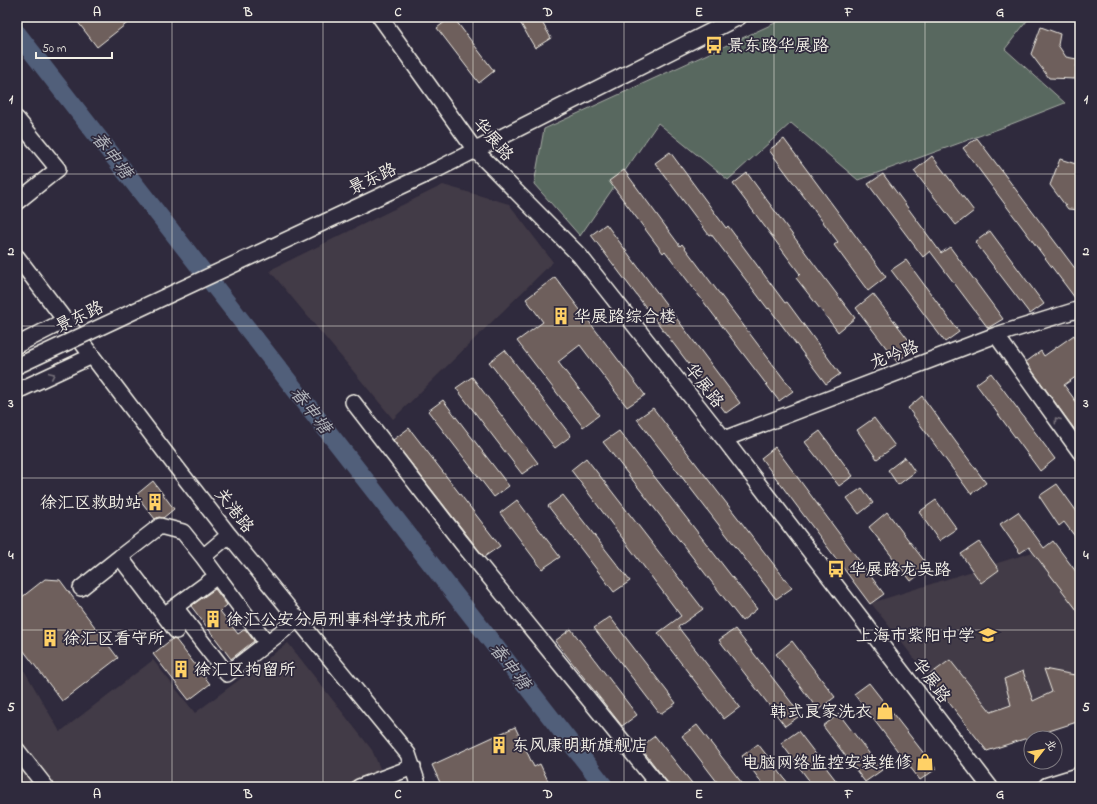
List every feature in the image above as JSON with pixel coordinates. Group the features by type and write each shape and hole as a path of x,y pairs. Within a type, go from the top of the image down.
{"main road":[{"path":"1048,787 1080,777"}],"street":[{"name":"华展路","path":"380,17 475,150 580,256 724,440 990,787"},
{"name":"景东路","path":"17,366 438,168 739,17"},
{"path":"17,119 58,169 17,202"},
{"name":"关港路","path":"17,257 229,535 408,754 419,787"},
{"name":"龙吟路","path":"724,440 996,335 1080,309"},
{"path":"17,345 66,320"},
{"path":"996,335 1080,452"},
{"path":"17,391 92,356"},
{"path":"353,402 462,542 660,787"},
{"path":"81,588 160,526 183,532 267,643"},
{"path":"203,557 229,535"},
{"path":"120,557 227,674 298,619"},
{"path":"170,611 217,576"},
{"path":"170,611 176,631"},
{"path":"17,750 46,787"},
{"path":"359,787 413,767"}],"shaded area":[{"path":"443,185 509,204 553,262 393,419 270,271"},
{"name":"上海市紫阳中学","path":"1036,551 1080,608 1080,712 980,743 871,603"},
{"path":"288,643 372,750 388,787 17,787 17,658 60,732 153,660 195,713"}],"green space":[{"path":"788,17 1030,17 1005,49 1065,103 858,180 791,123 728,180 658,123 580,236 534,184 544,129"}],"building":[{"path":"74,17 135,17 97,47"},
{"path":"453,17 494,71 479,83 437,28"},
{"path":"517,17 539,17 551,38 535,48"},
{"path":"1041,27 1060,34 1058,45 1066,57 1077,59 1075,79 1049,78 1031,54"},
{"path":"977,138 1080,275 1080,294 1075,298 963,148"},
{"path":"784,139 886,277 868,291 834,245 838,242 769,150"},
{"path":"670,152 726,228 728,226 840,374 826,384 711,234 709,235 655,163"},
{"path":"932,156 974,211 956,225 914,171"},
{"path":"1060,159 1079,165 1077,176 1080,181 1080,210 1068,209 1050,185"},
{"path":"624,170 680,246 682,244 793,391 779,401 665,251 663,253 609,181"},
{"path":"747,173 855,318 838,332 796,278 800,274 733,184"},
{"path":"883,174 941,253 950,247 1003,319 988,328 930,251 923,257 868,184"},
{"path":"606,224 740,403 726,413 591,235"},
{"path":"990,231 1044,304 1030,314 975,242"},
{"path":"906,260 959,332 945,342 891,270"},
{"path":"555,277 645,395 627,407 580,345 558,362 599,415 583,427 517,341 543,322 526,299"},
{"path":"873,294 915,348 897,362 856,308"},
{"path":"1074,335 1080,344 1080,374 1064,385 1080,407 1080,437 1026,362 1041,351 1044,356"},
{"path":"505,350 571,436 555,448 489,362"},
{"path":"991,373 1055,459 1040,471 976,384"},
{"path":"472,377 538,463 522,474 456,388"},
{"path":"922,396 986,483 971,494 908,408"},
{"path":"443,400 509,486 494,497 428,411"},
{"path":"653,408 792,588 776,599 637,419"},
{"path":"874,418 895,446 877,459 857,430"},
{"path":"409,428 500,546 484,557 393,440"},
{"path":"619,431 757,609 742,621 603,442"},
{"path":"820,431 853,476 839,486 805,442"},
{"path":"775,447 884,594 870,604 761,458"},
{"path":"905,457 915,472 898,485 888,470"},
{"path":"586,458 703,609 678,627 740,707 724,719 658,633 681,616 571,470"},
{"name":"徐汇区救助站","path":"153,481 174,509 163,518 159,517 155,519 136,495"},
{"path":"1057,484 1080,516 1080,543 1064,522 1059,526 1039,496"},
{"path":"862,488 873,503 859,514 847,498"},
{"path":"563,495 630,581 614,592 548,506"},
{"path":"517,500 560,557 542,569 500,513"},
{"path":"936,500 957,529 939,541 919,512"},
{"path":"887,512 929,567 911,581 869,527"},
{"path":"1018,512 1044,548 1053,541 1080,577 1080,614 1029,547 1020,553 1000,524"},
{"path":"979,542 999,570 981,583 961,554"},
{"name":"徐汇区看守所","path":"45,579 60,580 118,658 62,701 17,642 17,601"},
{"name":"徐汇公安分局刑事科学技术所","path":"215,589 227,605 220,611 238,634 245,629 254,641 231,659 191,606"},
{"path":"610,617 676,703 660,714 594,628"},
{"path":"571,629 637,715 622,726 555,641"},
{"path":"735,629 801,715 785,726 719,640"},
{"name":"徐汇区拘留所","path":"172,639 176,640 210,684 189,700 153,654"},
{"path":"792,641 835,697 818,710 776,654"},
{"path":"950,660 991,712 1011,705 1004,679 1023,671 1033,701 1052,692 1044,669 1080,676 1080,721 1052,730 1023,730 1023,739 987,751 928,676"},
{"path":"869,683 936,769 920,780 854,694"},
{"path":"839,714 882,770 865,782 823,726"},
{"path":"697,725 745,787 721,787 682,736"},
{"name":"东风康明斯旗舰店","path":"515,727 534,767 540,764 551,787 442,787 432,765"},
{"path":"798,731 841,787 814,787 781,743"},
{"path":"655,736 695,787 671,787 640,747"},
{"path":"758,744 791,787 765,787 742,756"}],"waterway":[{"name":"春申塘","path":"17,33 605,787"}],"place":[{"name":"景东路华展路","path":"714,45"},
{"name":"华展路综合楼","path":"561,316"},
{"name":"徐汇区救助站","path":"155,502"},
{"name":"华展路龙吴路","path":"836,569"},
{"name":"徐汇公安分局刑事科学技术所","path":"213,619"},
{"name":"上海市紫阳中学","path":"988,635"},
{"name":"徐汇区看守所","path":"50,638"},
{"name":"徐汇区拘留所","path":"181,669"},
{"name":"韩式良家洗衣","path":"885,711"},
{"name":"东风康明斯旗舰店","path":"499,745"},
{"name":"电脑网络监控安装维修","path":"925,762"}]}
